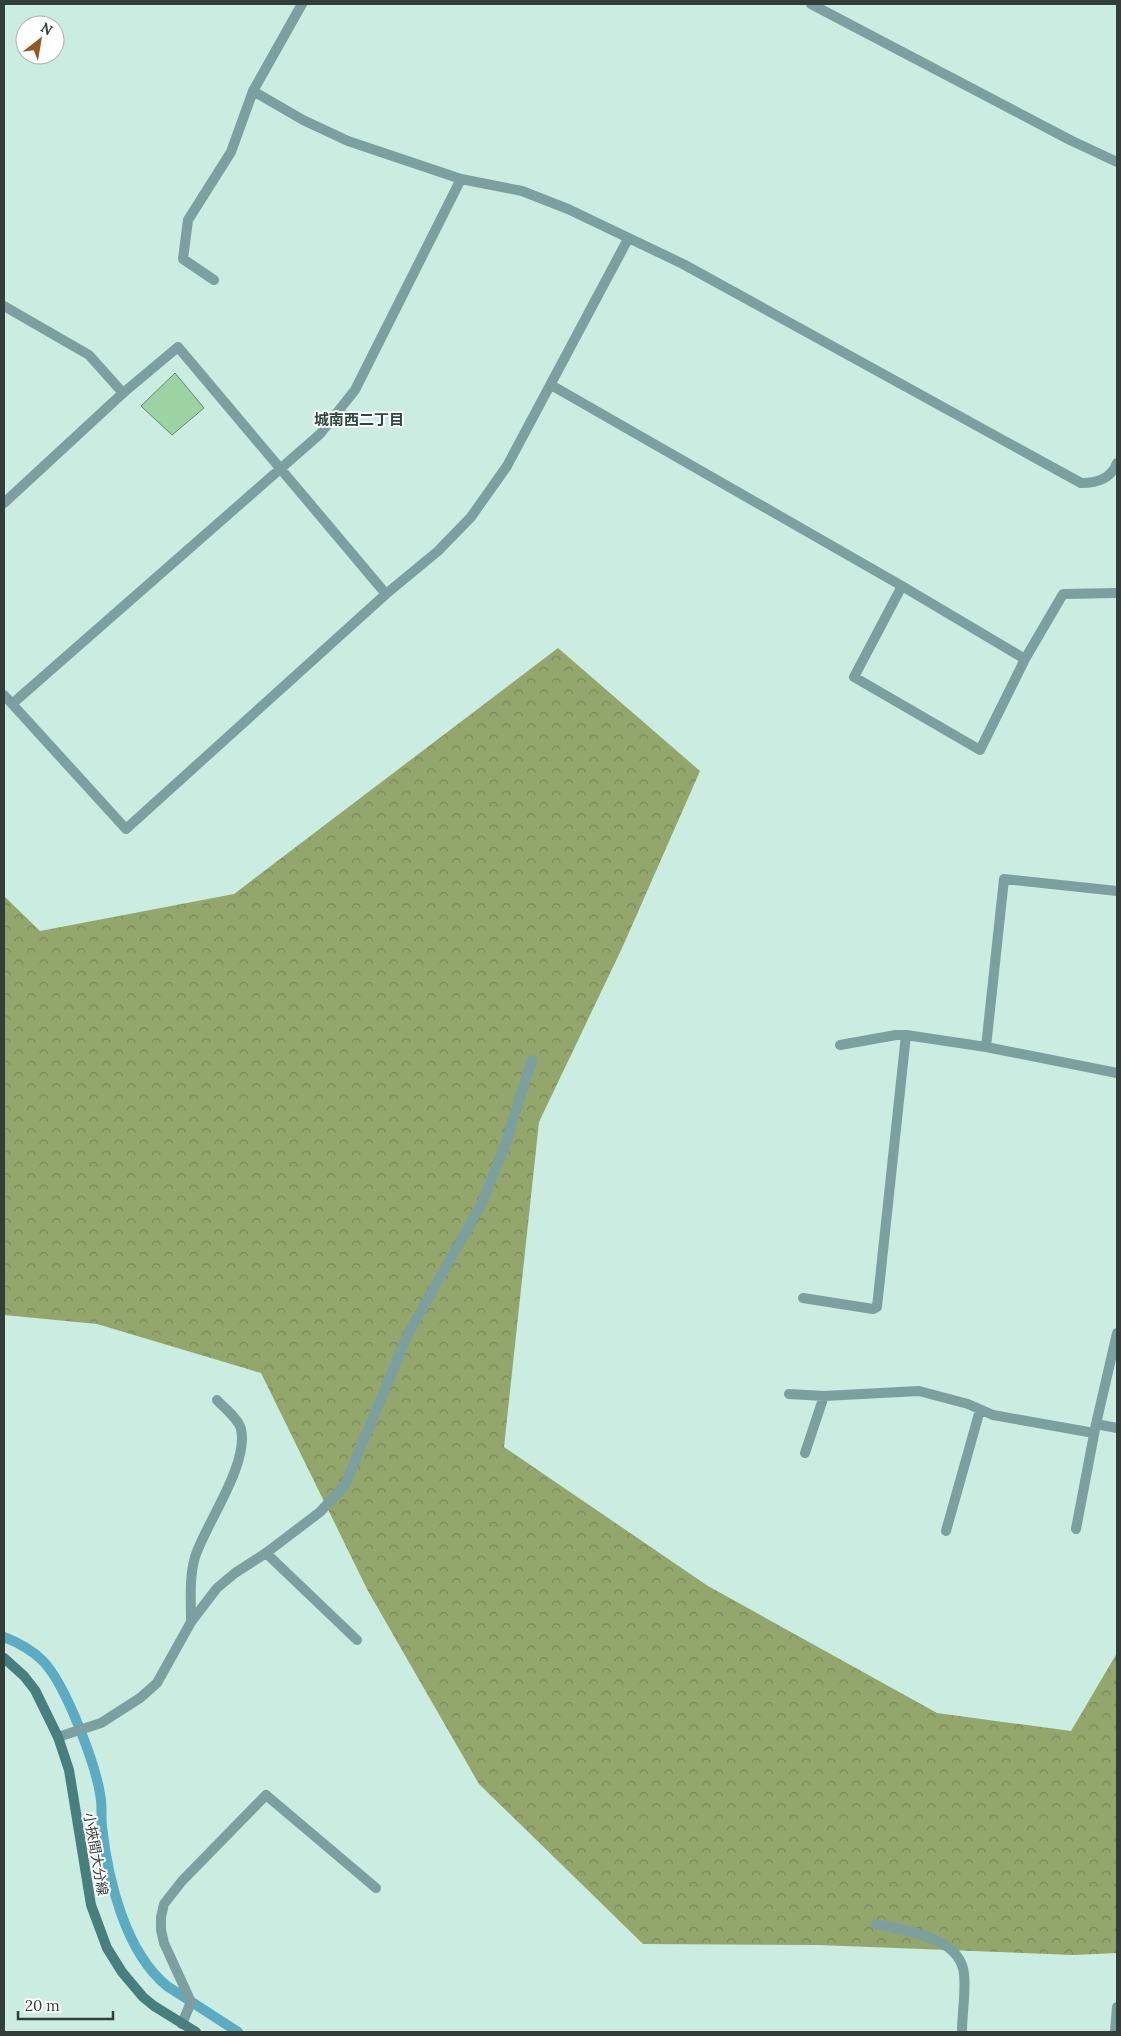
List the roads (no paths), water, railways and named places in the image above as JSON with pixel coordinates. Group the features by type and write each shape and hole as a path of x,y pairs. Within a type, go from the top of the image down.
{"main road":[{"name":"小挾間大分線","path":"4,1658 24,1676 35,1690 59,1737 69,1770 91,1905 98,1928 115,1961 133,1987 154,2006 196,2032"}],"street":[{"path":"214,280 183,259 188,220 231,152 253,91 302,4"},
{"path":"810,4 1061,135 1117,162"},
{"path":"253,91 303,120 348,141 460,179 522,191 568,209 683,264 1081,483 1095,483 1107,477 1117,463"},
{"path":"12,704 320,434 355,390 460,179"},
{"path":"4,695 126,829 386,594 438,551 471,517 507,466 628,238"},
{"path":"4,306 89,355 124,393"},
{"path":"4,503 124,393 178,347 386,594"},
{"path":"551,385 902,586 1025,659"},
{"path":"902,586 854,676 980,750 1025,659 1063,594 1117,592"},
{"path":"986,1047 1004,879 1117,891"},
{"path":"803,1298 873,1309 877,1307 906,1035"},
{"path":"840,1045 906,1035 986,1047 1117,1073"},
{"path":"59,1737 101,1724 140,1698 157,1683 191,1622 217,1588 320,1512 345,1485 408,1334 482,1203 505,1145 532,1060"},
{"path":"1076,1529 1095,1429 1117,1333"},
{"path":"789,1394 824,1396 919,1391 952,1399 993,1415 1095,1429 1117,1428"},
{"path":"805,1453 824,1396"},
{"path":"191,1622 191,1581 196,1558 231,1480 241,1444 241,1429 236,1420 217,1400"},
{"path":"946,1531 980,1410"},
{"path":"266,1553 357,1640"},
{"path":"182,2024 191,2002 164,1943 161,1930 164,1904 182,1880 266,1795 376,1888"},
{"path":"876,1924 937,1941 958,1956 964,1972 965,1986 962,2032"},
{"path":"1115,2032 1117,2007"}],"waterway":[{"path":"4,1637 25,1647 43,1661 61,1688 79,1727 87,1748 101,1800 105,1847 114,1891 121,1913 140,1954 152,1972 167,1986 238,2032"}],"district":[{"name":"城南西二丁目","path":"359,420"}]}
